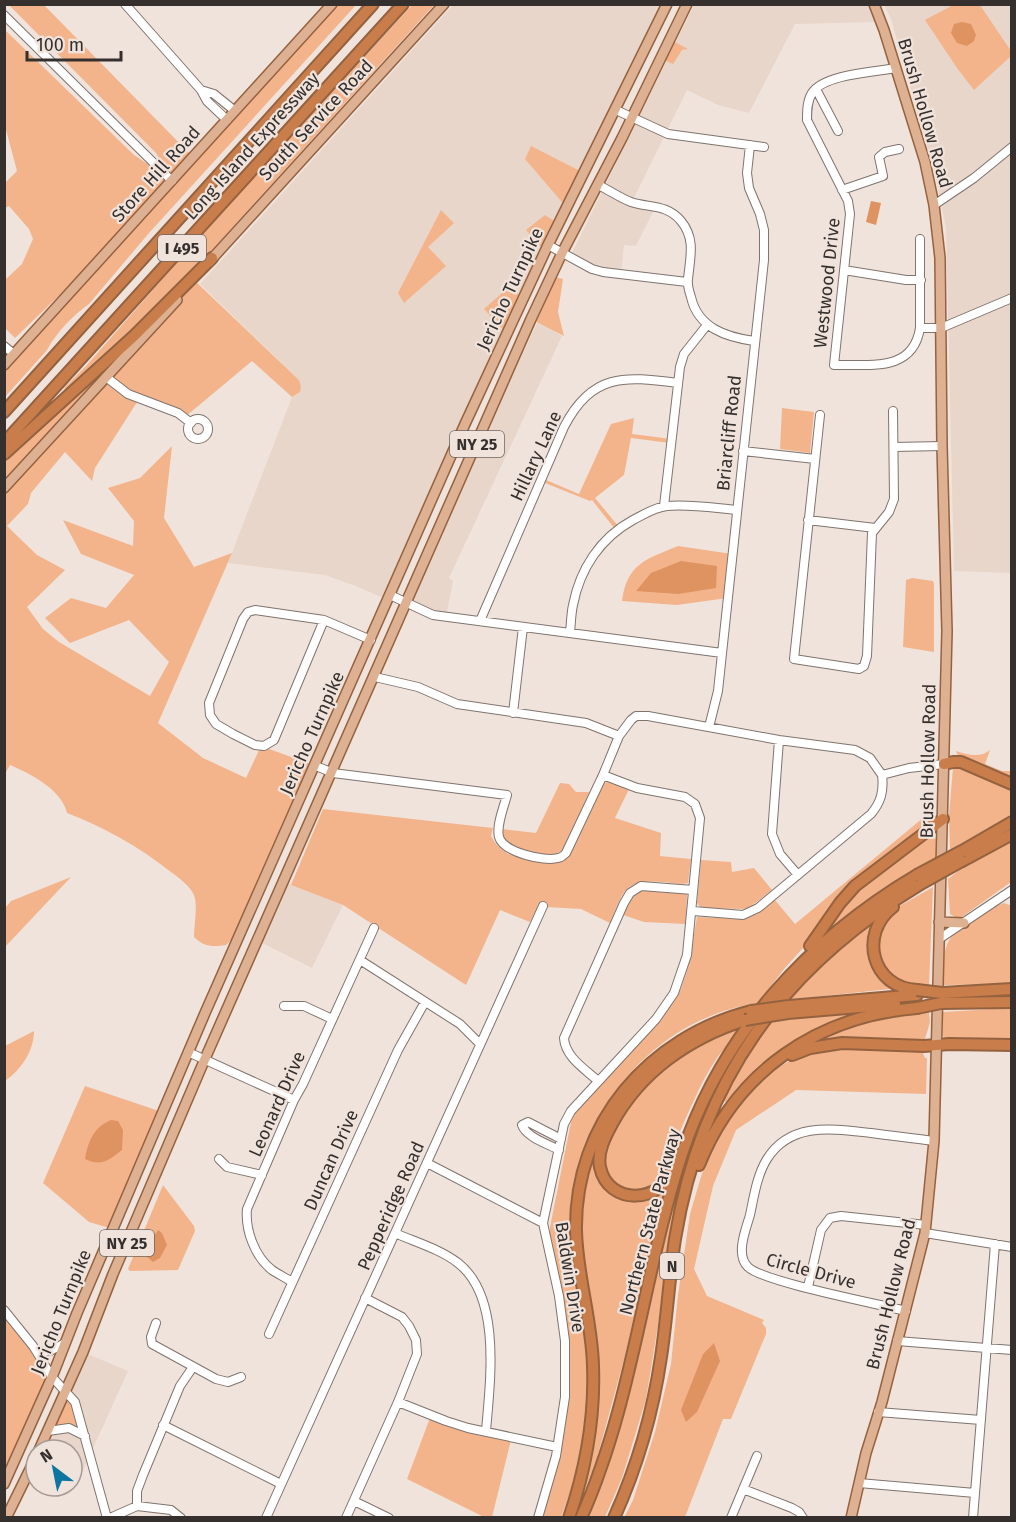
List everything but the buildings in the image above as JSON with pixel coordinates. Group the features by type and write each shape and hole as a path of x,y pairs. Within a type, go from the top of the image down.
{"highway":[{"name":"Long Island Expressway","path":"4,412 343,38 371,4"},
{"name":"Long Island Expressway","path":"4,443 403,4"},
{"path":"4,454 134,336 212,258"},
{"path":"944,764 958,762 1011,784"},
{"path":"786,978 798,959 819,936 849,892 943,819"},
{"name":"Northern State Parkway","path":"962,856 1011,822"},
{"name":"Northern State Parkway","path":"581,1518 601,1469 615,1425 666,1212 690,1133 703,1102 726,1059 786,978 814,949 850,919 962,856 1011,834"},
{"path":"917,999 885,975 877,964 873,945 876,930 882,918 918,880"},
{"name":"Northern State Parkway","path":"614,1518 634,1467 652,1401 661,1356 675,1241 689,1175 705,1130 729,1076 769,1013 807,971 836,943 918,880"},
{"path":"959,998 1011,989"},
{"path":"569,1518 586,1460 593,1403 591,1334 578,1260 576,1230 579,1192 588,1156 602,1125 629,1084 651,1061 696,1031 748,1016 788,1010 917,999 959,998 1011,1002"},
{"path":"620,1518 643,1456 658,1401 666,1359 682,1229 694,1179 706,1148 721,1120 736,1099 760,1074 787,1052 830,1028 917,999"},
{"path":"690,1133 674,1163 670,1177 652,1193 628,1196 613,1189 605,1180 599,1162 602,1146 619,1112 639,1086 664,1062 687,1045 748,1016"},
{"path":"760,1074 796,1053 825,1045 858,1042 936,1046 949,1044 1011,1045"}],"main road":[{"name":"Store Hill Road","path":"4,365 332,4"},
{"name":"South Service Road","path":"212,258 444,4"},
{"name":"Jericho Turnpike","path":"4,1484 52,1377 188,1052 462,433 548,245 667,4"},
{"name":"Jericho Turnpike","path":"45,1438 204,1061 562,253 687,4"},
{"name":"Brush Hollow Road","path":"851,1518 926,1229 934,1141 947,629 940,258 934,205 926,162 874,4"},
{"path":"4,488 176,301 212,258"},
{"path":"939,922 964,923"},
{"path":"6,1518 24,1481"}],"street":[{"path":"124,4 201,90 207,101 227,120"},
{"path":"4,15 172,181"},
{"path":"838,131 816,89 821,84 835,79 896,68"},
{"name":"Westwood Drive","path":"816,89 807,107 807,120 848,201 850,214 834,365 893,363 905,357 914,348 919,338 920,328"},
{"path":"201,90 214,94 234,111"},
{"path":"616,110 668,134 764,147"},
{"name":"Briarcliff Road","path":"710,727 718,691 765,238 760,214 749,188 747,172 750,145"},
{"path":"934,205 974,178 1011,147"},
{"path":"842,190 883,176 879,157 885,152 899,149"},
{"path":"598,185 630,202 664,208 680,219 690,236 687,282 692,303 706,324 724,334 754,341"},
{"path":"920,239 920,328 941,328 1011,298"},
{"path":"548,245 592,269 603,272 687,282"},
{"path":"844,270 897,279 921,280"},
{"path":"664,506 680,367 684,354 706,324"},
{"path":"4,345 14,354"},
{"path":"106,377 128,394 178,413 191,423"},
{"name":"Hillary Lane","path":"480,621 564,427 577,407 593,391 618,380 640,378 678,383"},
{"path":"820,415 794,659 852,669 864,666 867,656 872,539 875,528 890,512 894,500 893,411"},
{"path":"894,447 942,446"},
{"path":"743,452 815,459"},
{"path":"570,633 573,606 586,567 598,549 624,525 664,506 697,506 737,510"},
{"path":"808,520 875,528"},
{"path":"390,595 433,615 722,653"},
{"path":"324,620 274,740 264,746 255,745 216,724 210,715 209,703 243,619 248,612 265,610 324,620 371,640"},
{"path":"513,713 523,627"},
{"path":"375,677 418,687 457,704 586,723 619,736"},
{"path":"316,766 333,772 507,795 498,829 499,840 503,846 519,853 550,859 560,858 566,853 619,736 631,720 641,716 779,740 855,750 870,758 882,775 884,788 881,800 871,814 748,914 693,912"},
{"path":"779,740 772,834 780,854 798,875"},
{"path":"882,775 909,768 944,764"},
{"name":"Baldwin Drive","path":"538,1518 551,1478 565,1397 565,1341 559,1296 543,1223 561,1139 567,1116 656,1019 674,993 687,955 693,912 700,818 698,809 690,799 685,797 637,788 603,775"},
{"path":"598,1081 568,1053 564,1038 624,903 630,893 641,886 693,890"},
{"path":"939,939 1011,890"},
{"path":"1002,897 1011,902"},
{"name":"Pepperidge Road","path":"266,1518 543,906"},
{"name":"Leonard Drive","path":"292,1282 271,1269 260,1258 247,1223 247,1209 294,1100 374,928"},
{"path":"360,960 460,1024 480,1044"},
{"name":"Duncan Drive","path":"269,1334 398,1050 425,1002"},
{"path":"284,1006 304,1006 332,1019"},
{"path":"188,1052 294,1100"},
{"path":"559,1150 528,1134 522,1125 528,1122 561,1139"},
{"name":"Circle Drive","path":"906,1311 757,1272 748,1267 744,1260 742,1246 762,1168 773,1151 795,1135 819,1129 934,1141"},
{"path":"219,1159 227,1167 262,1175"},
{"path":"427,1163 543,1223"},
{"path":"808,1287 821,1230 830,1218 841,1216 894,1222 1011,1247"},
{"path":"395,1233 458,1263 480,1291 485,1311 490,1354 486,1431"},
{"path":"973,1518 995,1244"},
{"path":"346,1518 417,1354 416,1340 410,1326 402,1317 365,1298"},
{"path":"4,1310 38,1352 52,1377 75,1402 109,1518 137,1506 171,1510 181,1518"},
{"path":"156,1323 151,1337 152,1344 224,1382 241,1377"},
{"path":"897,1341 1011,1350"},
{"path":"38,1352 50,1351 65,1343"},
{"path":"137,1506 137,1491 163,1425 180,1386 193,1367"},
{"path":"398,1402 446,1421 557,1446"},
{"path":"878,1412 981,1420"},
{"path":"163,1425 281,1484"},
{"path":"48,1431 69,1428 85,1436"},
{"path":"731,1518 757,1456"},
{"path":"859,1483 975,1493"},
{"path":"743,1489 792,1508 803,1518"},
{"path":"354,1501 389,1518"}],"shaded area":[{"path":"9,5 44,5 193,157 130,227 15,338 5,328 5,280 22,264 33,239 29,229 9,206 5,208 5,183 17,171 5,126 4,29 134,155 171,179 156,153"},
{"path":"337,5 356,5 149,233 89,304 65,325 47,350 5,397 5,370"},
{"path":"412,5 434,5 159,307 64,391 65,387 180,259"},
{"path":"453,5 662,5 388,600 325,575 228,563 292,397 298,394 301,386 299,380 200,284"},
{"path":"694,5 868,5 877,22 795,24 749,113 718,105 687,90 632,202 656,206 636,246 624,245 621,274 603,271 571,255"},
{"path":"884,5 1011,5 1012,570 1009,573 954,571 946,228 934,169 891,19"},
{"path":"953,5 980,5 1011,51 1011,56 974,90 925,20"},
{"path":"962,22 971,24 976,35 974,41 967,46 957,43 951,33 954,24"},
{"path":"669,39 688,49 682,50 673,64 660,58"},
{"path":"531,146 584,173 567,208 525,159"},
{"path":"871,201 881,203 876,225 866,222"},
{"path":"441,210 454,223 428,247 446,266 404,303 398,293"},
{"path":"545,215 559,224 545,251 526,230"},
{"path":"551,276 563,279 558,312 564,336 531,319"},
{"path":"194,280 299,380 300,392 292,397 252,361 185,417 139,399 95,468 92,481 65,452 31,493 28,504 7,526 37,555 65,570 27,607 43,629 59,642 150,696 169,662 129,620 70,643 45,618 71,598 106,608 134,575 81,554 63,520 133,546 134,521 108,488 140,478 172,446 164,518 194,567 232,553 158,723 203,758 246,778 261,746 316,766 243,929 226,945 216,946 208,946 194,937 195,899 187,885 181,880 147,854 122,839 67,813 59,797 36,778 10,765 5,774 5,488"},
{"path":"510,286 523,299 507,334 484,309"},
{"path":"538,321 562,336 449,578 453,581 446,617 407,602"},
{"path":"102,371 104,372 5,480 5,459"},
{"path":"782,408 814,412 810,453 780,449"},
{"path":"634,418 632,434 671,439 670,443 631,438 624,475 595,498 619,527 615,529 592,500 545,483 546,480 579,494 611,424"},
{"path":"678,546 732,554 727,598 677,605 622,601 628,578 640,564"},
{"path":"681,561 717,566 716,588 678,594 636,591 651,573"},
{"path":"912,578 933,581 934,584 934,652 903,647 906,580"},
{"path":"990,750 985,764 1002,771 1011,771 1011,781 959,758 956,751 978,755"},
{"path":"957,765 1011,788 1011,814 1000,823 950,851 949,815 953,768"},
{"path":"612,781 629,789 615,818 661,833 660,856 691,859 688,883 641,882 633,885 623,894 610,923 581,909 546,907 539,904 530,922 500,910 466,985 343,905 291,885 323,809 493,828 491,836 496,844 508,854 556,863 562,861 604,783"},
{"path":"560,783 569,784 576,792 589,792 565,848 556,854 547,855 520,850 505,843 502,838 502,829 536,833"},
{"path":"935,808 933,820 924,829 861,876 758,1003 727,1010 671,1037 647,1056 626,1078 608,1103 581,1160 570,1207 572,1257 586,1354 587,1402 581,1449 561,1517 541,1518 561,1450 570,1356 566,1312 550,1227 572,1117 577,1108 661,1016 681,989 688,967 697,917 744,919 757,914 774,899 795,924"},
{"path":"930,834 936,839 936,859 882,889 822,936 853,892"},
{"path":"1011,842 1011,882 959,919 950,914 948,879 962,868"},
{"path":"701,860 731,862 732,872 754,868 772,890 750,907 743,909 701,908 697,903"},
{"path":"71,877 5,947 5,908 11,901"},
{"path":"286,883 343,905 312,968 260,942"},
{"path":"933,887 929,986 901,982 888,975 880,964 878,930 898,907"},
{"path":"641,890 687,894 686,924 644,922 623,915 629,900"},
{"path":"1004,903 1012,906 1011,984 943,985 943,966 948,941 952,936"},
{"path":"879,913 870,935 870,957 876,971 890,989 786,1000 771,1022 847,1012 848,1015 813,1031 766,1060 726,1102 724,1101 764,1027 789,995 847,938"},
{"path":"1011,1008 1011,1042 947,1040 943,1036 943,1012"},
{"path":"929,1012 930,1022 925,1039 824,1041 823,1036 866,1020 873,1021 897,1015"},
{"path":"739,1029 708,1072 677,1138 666,1174 659,1182 640,1190 630,1190 613,1182 606,1174 603,1164 608,1140 625,1111 646,1084 665,1066 690,1049"},
{"path":"34,1031 32,1046 26,1059 5,1081 5,1046"},
{"path":"854,1046 922,1051 927,1058 926,1094 796,1090 736,1130 713,1186 694,1269 707,1296 764,1320 762,1323 766,1328 766,1334 731,1419 723,1419 685,1517 624,1518 633,1500 655,1432 671,1364 690,1214 708,1153 734,1110 765,1076 794,1058 828,1048"},
{"path":"85,1086 162,1112 113,1229 89,1222 43,1183"},
{"path":"714,1091 692,1145 681,1180 665,1261 659,1319 646,1399 622,1478 605,1517 587,1518 607,1472 627,1399 679,1180 701,1117"},
{"path":"111,1120 118,1121 123,1130 122,1150 101,1162 85,1159 93,1135"},
{"path":"603,1131 597,1154 621,1197 663,1193 625,1356 595,1465 583,1494 594,1435 599,1355 596,1327 583,1268 580,1232 586,1181"},
{"path":"163,1185 194,1226 195,1231 178,1270 130,1271 128,1269"},
{"path":"158,1230 162,1233 167,1245 160,1258 153,1262 147,1257 146,1248"},
{"path":"5,1310 52,1377 5,1484"},
{"path":"714,1343 720,1361 697,1412 686,1422 681,1410 703,1354"},
{"path":"83,1352 128,1371 84,1468 84,1438 45,1438"},
{"path":"67,1395 73,1403 81,1430 68,1424 53,1427"},
{"path":"430,1418 511,1440 492,1517 484,1517 407,1479"}]}
